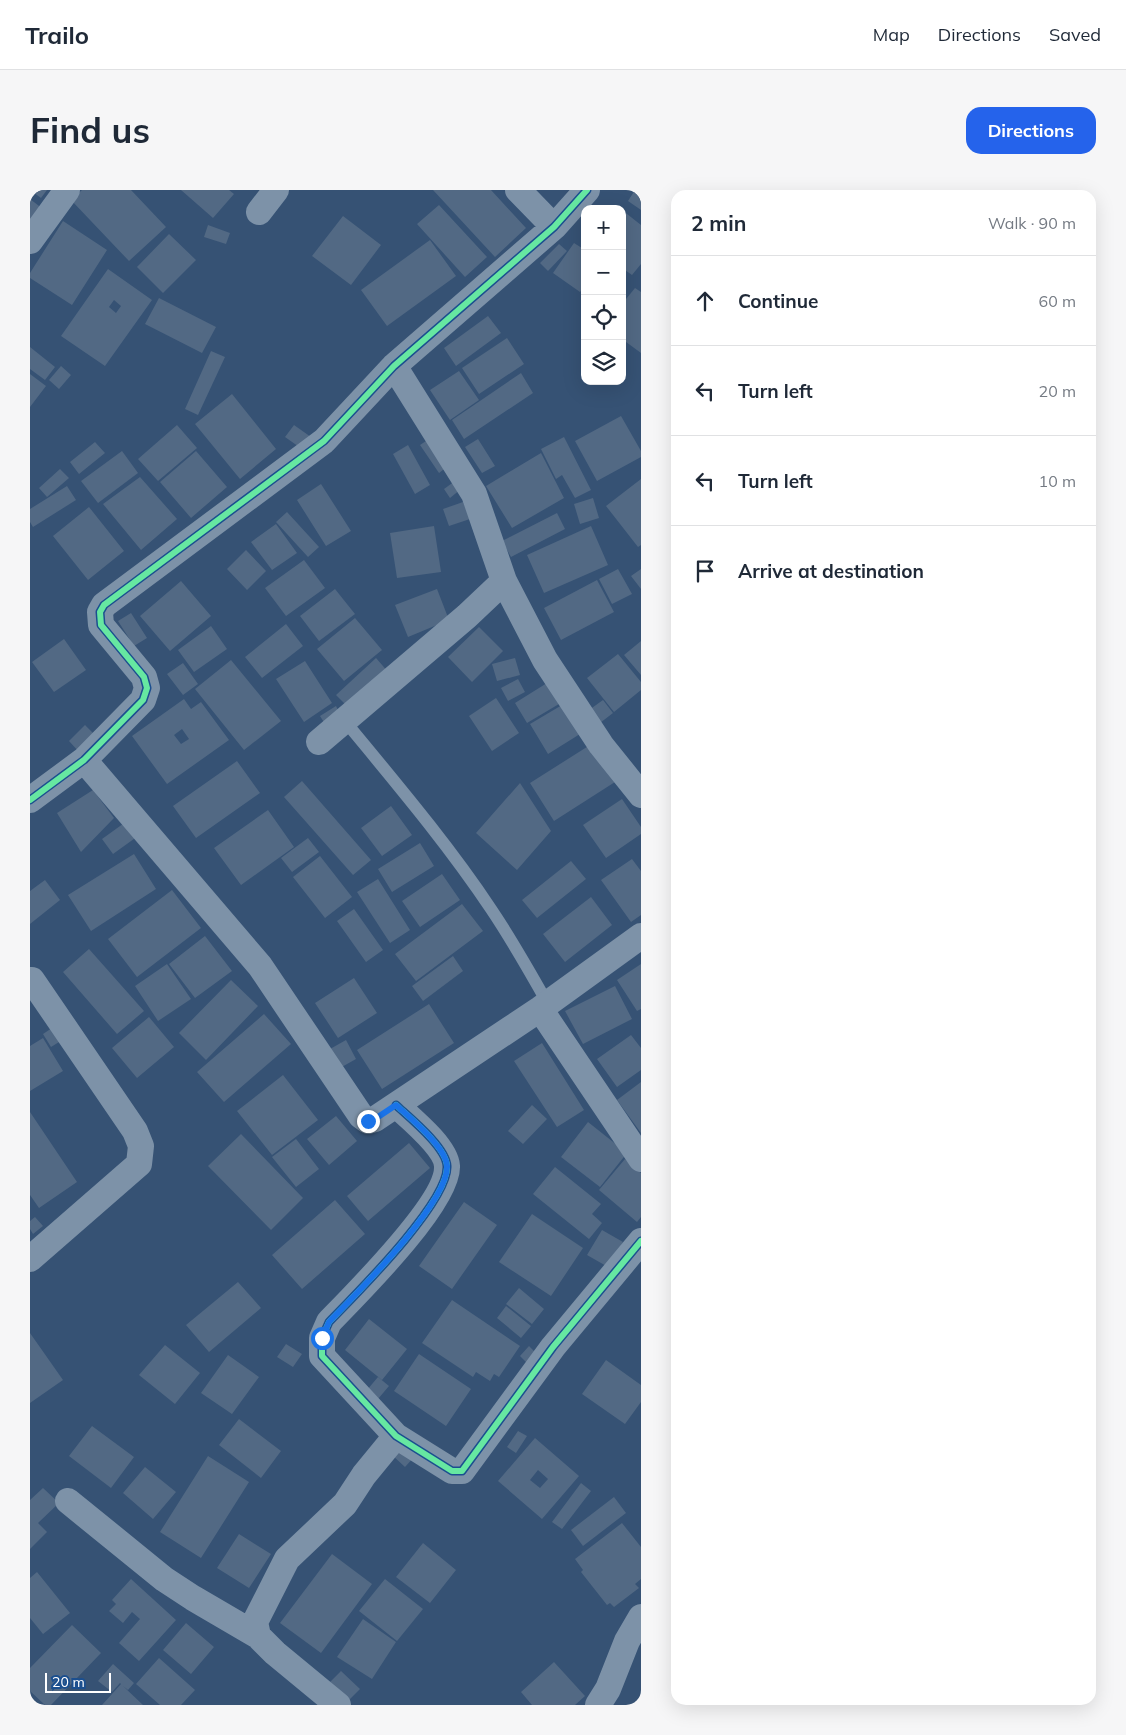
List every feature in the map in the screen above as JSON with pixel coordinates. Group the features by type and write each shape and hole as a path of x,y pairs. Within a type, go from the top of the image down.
{"street":[{"path":"30,241 67,190"},
{"path":"259,212 276,190"},
{"path":"518,190 554,227"},
{"path":"30,800 84,760 143,700 147,688 144,676 101,624 100,612 104,605 324,441 394,366 554,227 587,190"},
{"path":"394,366 474,494 504,581 545,660 601,746 641,795"},
{"path":"319,742 467,616 504,581"},
{"path":"84,760 260,966 361,1116 368,1121 375,1119 544,1007 641,936"},
{"path":"30,1259 139,1164 141,1146 135,1131 32,980"},
{"path":"544,1007 641,1159"},
{"path":"396,1105 435,1142 445,1158 447,1166 442,1186 418,1224 329,1322 322,1338 322,1356 396,1436 452,1472 462,1472 553,1347 641,1241"},
{"path":"258,1636 256,1622 288,1559 345,1504 364,1476 396,1436"},
{"path":"68,1501 164,1579 258,1636 275,1653 338,1705"},
{"path":"598,1705 608,1689 627,1641 641,1617"}],"lane":[{"path":"344,720 462,868 517,948 544,1007"}],"building":[{"path":"30,190 47,190 41,198"},
{"path":"82,190 131,190 166,227 129,261 71,200"},
{"path":"181,190 229,190 234,194 213,218"},
{"path":"433,190 491,190 526,228 495,257"},
{"path":"635,190 641,190 641,210 628,201"},
{"path":"30,199 43,209 30,224"},
{"path":"439,205 487,257 465,277 417,224"},
{"path":"626,213 641,225 641,264 632,275 626,271"},
{"path":"343,216 381,245 351,285 312,256"},
{"path":"63,221 107,250 72,305 30,278 30,273"},
{"path":"208,225 230,233 226,244 204,237"},
{"path":"169,234 196,260 163,293 137,267"},
{"path":"430,240 456,276 387,326 361,290"},
{"path":"574,243 581,247 580,292 553,273"},
{"path":"559,244 567,251 548,271 540,263"},
{"path":"108,269 152,300 105,366 61,336","holes":["114,300 121,306 116,313 109,307"]},
{"path":"635,288 641,292 641,353 626,342 626,299"},
{"path":"159,298 216,327 202,353 145,324"},
{"path":"488,316 501,333 456,366 444,348"},
{"path":"507,338 524,364 479,394 462,368"},
{"path":"30,347 55,367 45,380 30,369"},
{"path":"211,351 225,357 198,415 185,409"},
{"path":"61,366 71,375 59,389 49,380"},
{"path":"459,371 479,400 450,420 430,390"},
{"path":"521,373 533,393 464,439 452,420"},
{"path":"30,374 46,386 30,407"},
{"path":"232,394 276,449 240,479 195,424"},
{"path":"621,416 641,451 641,457 597,481 575,441"},
{"path":"177,425 197,448 158,481 138,459"},
{"path":"294,425 311,437 302,449 285,437"},
{"path":"564,437 591,490 575,498 562,475 556,479 541,449"},
{"path":"429,439 448,466 439,473 420,445"},
{"path":"478,439 495,466 482,473 465,447"},
{"path":"95,442 105,453 79,474 70,462"},
{"path":"408,445 430,485 415,494 393,454"},
{"path":"122,451 138,473 98,503 81,481"},
{"path":"196,451 227,487 191,518 160,482"},
{"path":"541,453 564,498 512,528 486,486"},
{"path":"60,469 69,478 47,497 39,488"},
{"path":"140,477 177,519 141,550 103,504"},
{"path":"641,479 641,545 638,547 606,506"},
{"path":"455,481 461,489 450,498 444,489"},
{"path":"321,484 351,531 326,546 297,500"},
{"path":"67,486 76,500 33,527 30,522 30,509"},
{"path":"593,498 599,518 580,524 574,504"},
{"path":"463,502 470,519 449,526 443,509"},
{"path":"89,507 124,551 88,580 53,536"},
{"path":"287,512 319,547 308,557 276,522"},
{"path":"557,513 565,529 511,557 502,541"},
{"path":"276,524 297,553 272,570 251,542"},
{"path":"434,526 441,572 397,578 390,533"},
{"path":"591,526 608,565 544,593 527,555"},
{"path":"246,550 266,571 247,590 227,569"},
{"path":"304,560 325,588 286,616 265,588"},
{"path":"618,569 632,594 612,604 599,579"},
{"path":"641,569 641,589 631,576"},
{"path":"597,580 614,612 561,640 544,608"},
{"path":"181,581 211,616 170,651 140,616"},
{"path":"335,589 355,614 319,641 300,616"},
{"path":"437,589 449,620 408,637 395,605"},
{"path":"131,613 147,638 134,646 118,621"},
{"path":"355,618 382,650 344,681 317,649"},
{"path":"286,624 303,646 262,678 245,657"},
{"path":"211,626 227,649 194,672 178,650"},
{"path":"479,627 503,651 472,682 448,657"},
{"path":"64,639 86,670 54,692 32,662"},
{"path":"641,641 641,675 624,655"},
{"path":"618,654 641,682 641,690 614,712 587,678"},
{"path":"376,658 389,673 350,709 336,695"},
{"path":"515,658 520,675 497,681 492,664"},
{"path":"231,660 281,721 244,750 195,689"},
{"path":"305,661 332,703 304,722 276,679"},
{"path":"183,663 198,684 183,695 167,674"},
{"path":"518,679 525,692 508,701 501,688"},
{"path":"547,683 559,704 527,723 515,703"},
{"path":"496,698 519,733 492,751 469,716"},
{"path":"184,699 191,709 201,702 229,740 167,784 132,736","holes":["182,729 189,739 181,744 174,735"]},
{"path":"603,700 613,713 600,723 589,710"},
{"path":"562,705 580,734 548,754 530,724"},
{"path":"336,706 342,718 327,727 320,716"},
{"path":"85,725 96,736 79,752 69,741"},
{"path":"590,745 615,782 554,821 530,783"},
{"path":"237,761 260,793 196,838 173,806"},
{"path":"302,781 371,860 353,875 284,797"},
{"path":"520,783 551,831 517,870 476,833"},
{"path":"93,790 114,818 81,852 57,813"},
{"path":"622,799 641,827 641,834 606,858 583,825"},
{"path":"391,806 412,835 382,856 361,828"},
{"path":"268,810 294,847 241,885 214,848"},
{"path":"127,821 138,836 113,854 102,839"},
{"path":"308,838 319,852 292,872 281,858"},
{"path":"420,843 434,866 392,892 378,869"},
{"path":"134,854 156,889 91,931 68,895"},
{"path":"320,856 352,897 325,918 293,877"},
{"path":"632,859 641,871 641,915 631,922 601,880"},
{"path":"571,861 586,879 537,918 522,900"},
{"path":"442,874 460,900 420,927 402,901"},
{"path":"378,879 410,930 390,943 357,892"},
{"path":"45,880 60,900 30,924 30,891"},
{"path":"172,890 201,928 137,977 108,939"},
{"path":"591,897 612,925 565,962 543,934"},
{"path":"462,904 483,931 416,981 395,954"},
{"path":"354,909 383,950 366,962 337,921"},
{"path":"205,936 232,971 195,998 169,964"},
{"path":"89,949 144,1011 117,1034 63,972"},
{"path":"453,956 463,971 423,1001 412,986"},
{"path":"167,964 191,999 158,1021 135,986"},
{"path":"641,964 641,1009 637,1011 617,980"},
{"path":"354,978 377,1013 338,1038 315,1003"},
{"path":"231,980 258,1006 206,1060 179,1033"},
{"path":"615,986 632,1019 583,1044 565,1011"},
{"path":"429,1004 454,1043 382,1089 357,1050"},
{"path":"264,1014 291,1044 224,1102 197,1072"},
{"path":"149,1017 174,1047 137,1078 112,1048"},
{"path":"55,1026 64,1039 51,1047 43,1034"},
{"path":"631,1035 641,1048 641,1070 617,1087 597,1059"},
{"path":"43,1038 63,1071 30,1091 30,1046"},
{"path":"346,1040 356,1059 340,1068 330,1049"},
{"path":"542,1043 584,1110 557,1127 514,1061"},
{"path":"283,1075 318,1120 272,1155 237,1111"},
{"path":"641,1082 641,1133 617,1100"},
{"path":"532,1105 547,1119 523,1144 508,1131"},
{"path":"30,1112 77,1182 39,1208 30,1195"},
{"path":"336,1116 357,1141 329,1165 307,1139"},
{"path":"588,1122 627,1153 600,1187 561,1157"},
{"path":"241,1134 303,1198 271,1230 208,1166"},
{"path":"296,1139 319,1169 296,1187 272,1157"},
{"path":"409,1143 430,1168 368,1221 347,1196"},
{"path":"625,1159 641,1173 641,1217 637,1222 599,1190"},
{"path":"555,1167 601,1204 592,1214 602,1223 589,1239 533,1194"},
{"path":"335,1200 365,1234 302,1289 272,1255"},
{"path":"464,1202 497,1225 452,1289 419,1266"},
{"path":"532,1214 583,1248 551,1296 499,1262"},
{"path":"35,1217 43,1226 33,1234 30,1229 30,1221"},
{"path":"602,1230 623,1242 608,1267 587,1255"},
{"path":"238,1282 261,1308 209,1352 186,1325"},
{"path":"519,1288 544,1309 532,1324 506,1304"},
{"path":"452,1300 520,1346 499,1377 494,1374 490,1381 476,1372 473,1377 422,1343"},
{"path":"506,1306 531,1326 521,1338 497,1318"},
{"path":"369,1319 407,1349 382,1380 345,1350"},
{"path":"30,1333 63,1380 30,1403"},
{"path":"286,1344 302,1354 293,1367 277,1357"},
{"path":"165,1345 200,1373 175,1404 139,1375"},
{"path":"529,1346 536,1353 527,1363 520,1356"},
{"path":"419,1354 471,1389 446,1426 394,1391"},
{"path":"228,1355 259,1377 232,1414 201,1393"},
{"path":"606,1360 641,1385 641,1402 625,1424 582,1394"},
{"path":"378,1377 389,1386 378,1399 367,1390"},
{"path":"239,1419 281,1451 261,1478 219,1445"},
{"path":"92,1426 134,1457 111,1488 69,1456"},
{"path":"518,1431 527,1436 516,1453 507,1447"},
{"path":"535,1438 579,1476 542,1519 498,1481","holes":["538,1470 548,1479 540,1488 530,1480"]},
{"path":"403,1444 415,1456 405,1467 392,1455"},
{"path":"208,1456 249,1482 201,1558 160,1532"},
{"path":"145,1467 176,1492 153,1519 123,1493"},
{"path":"581,1483 591,1491 562,1529 552,1522"},
{"path":"43,1488 59,1503 38,1523 47,1532 30,1549 30,1500"},
{"path":"614,1497 626,1513 583,1546 571,1530"},
{"path":"622,1523 641,1547 641,1579 635,1584 639,1588 614,1607 610,1603 607,1605 581,1572 583,1570 575,1559"},
{"path":"239,1534 271,1554 249,1588 217,1568"},
{"path":"423,1543 456,1570 430,1603 396,1577"},
{"path":"332,1554 372,1584 321,1653 280,1623"},
{"path":"37,1572 70,1613 43,1634 30,1618 30,1578"},
{"path":"131,1579 176,1620 139,1661 119,1643 140,1619 132,1612 123,1623 109,1611 116,1604 112,1600"},
{"path":"385,1579 423,1609 397,1641 359,1611"},
{"path":"363,1619 396,1642 372,1679 337,1657"},
{"path":"186,1623 214,1647 191,1674 163,1650"},
{"path":"72,1625 101,1653 51,1705 45,1705 30,1691 30,1668"},
{"path":"159,1658 195,1690 181,1705 160,1705 136,1684"},
{"path":"554,1662 585,1696 575,1705 532,1705 521,1692"},
{"path":"113,1664 134,1683 128,1690 123,1686 143,1705 102,1705 121,1684 112,1692 98,1681"},
{"path":"341,1671 360,1689 349,1700 330,1682"}],"cycle path":[{"path":"30,800 84,760 143,700 147,688 144,677 101,625 100,612 104,605 324,441 394,366 554,227 587,190"},
{"path":"396,1105 441,1150 447,1166 444,1182 433,1202 417,1224 378,1270 329,1322 322,1338 322,1356 396,1436 452,1471 462,1471 553,1347 641,1241"}],"route":[{"path":"322,1338 329,1322 371,1278 418,1224 442,1186 447,1166 445,1158 435,1142 396,1105 375,1119 368,1121"}]}
